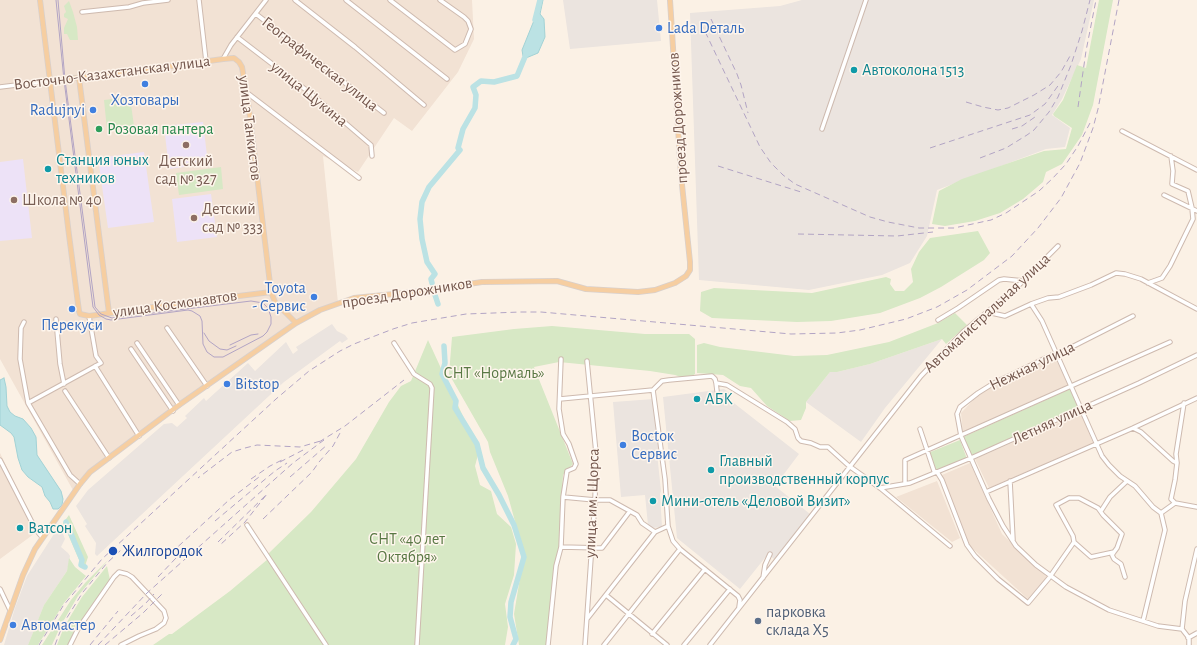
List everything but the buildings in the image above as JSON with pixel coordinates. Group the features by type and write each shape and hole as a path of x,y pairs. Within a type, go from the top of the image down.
{"main road":[{"path":"40,0 50,81"},
{"name":"проезд Дорожников","path":"0,640 28,563 42,537 90,472 179,406 296,323 320,310 354,298 414,292 482,282 557,281 586,289 638,292 655,290 682,280 690,270 690,262 681,175 670,0"},
{"name":"улица Танкистов","path":"223,59 234,58 241,64 246,92 271,292 275,302 296,323"},
{"name":"Восточно-Казахстанская улица","path":"50,81 223,59"},
{"path":"78,78 109,313"},
{"name":"улица Космонавтов","path":"50,81 68,235 78,311 80,314 89,316 271,292"}],"street":[{"path":"82,12 129,7 143,3 168,0"},
{"path":"199,0 206,61"},
{"path":"223,59 237,37 266,0"},
{"path":"295,0 355,47 424,105"},
{"path":"346,0 447,79"},
{"path":"390,0 455,50 465,44 471,29 468,21 464,17 440,0"},
{"path":"822,129 866,0"},
{"name":"Географическая улица","path":"256,14 384,114"},
{"name":"улица Щукина","path":"237,37 314,96 371,145 372,156"},
{"name":"Восточно-Казахстанская улица","path":"0,87 50,81"},
{"path":"246,92 359,178"},
{"path":"1122,131 1197,170"},
{"path":"1148,283 1162,278 1170,266 1193,219 1188,191 1172,184 1171,156"},
{"path":"1164,195 1197,211"},
{"name":"Автомагистральная улица","path":"710,645 920,376 955,340 1024,281 1058,246"},
{"path":"987,312 1005,316 1031,304 1048,298 1058,297 1091,285 1116,273 1141,279 1197,309"},
{"path":"938,320 999,280 1024,281"},
{"path":"1031,304 1042,322 1102,456 1109,465 1126,481 1135,486 1153,507 1161,513 1165,530 1144,621"},
{"path":"28,403 101,363 96,356 89,316"},
{"name":"Нежная улица","path":"1133,316 1062,352 1056,353 994,383 960,407 957,414 961,436 986,492 1003,526 1016,546 1036,565 1050,575 1109,610 1158,626 1182,629"},
{"path":"56,320 60,364 64,384"},
{"path":"24,322 21,328 20,359 28,403 70,475 80,484"},
{"path":"167,328 207,386"},
{"name":"Летняя улица","path":"905,484 905,460 1170,342"},
{"path":"137,343 179,406"},
{"path":"394,343 414,374 430,384 432,388 417,645"},
{"path":"131,349 173,411"},
{"name":"Летняя улица","path":"880,488 905,484 971,458 1139,383 1197,355"},
{"path":"548,645 556,566 561,547 563,497 567,472 574,468 576,464 569,444 563,434 559,409 561,359"},
{"name":"улица им. Щорса","path":"585,645 596,453 587,361"},
{"path":"95,366 139,436"},
{"path":"560,399 654,390 662,381 712,376 715,379 716,391"},
{"path":"716,383 728,385 787,422 795,429 798,438 801,441 812,443 820,447 828,447 849,466 880,488 950,546"},
{"path":"654,390 665,479 668,526 673,541 680,549 738,596 740,600 739,608"},
{"path":"66,391 109,458"},
{"path":"986,492 1095,443 1133,428 1197,398"},
{"path":"1184,403 1171,499 1175,503 1197,507"},
{"path":"1133,428 1141,432 1177,463"},
{"path":"920,429 934,472 937,472 968,545 975,556 998,579 1028,603 1074,542"},
{"path":"0,460 36,530 42,537"},
{"path":"1010,481 1013,540"},
{"path":"1101,511 1110,497 1126,481"},
{"path":"563,497 610,500 637,515 642,524 655,532"},
{"path":"1114,552 1091,557 1074,542 1073,536 1056,505 1068,498 1079,498 1101,511 1103,515 1122,534 1117,548 1112,555 1114,559 1121,564 1125,577"},
{"path":"1161,513 1175,503"},
{"path":"561,547 602,548 630,511"},
{"path":"246,524 326,645"},
{"path":"586,620 655,532 668,526"},
{"path":"604,645 680,549"},
{"path":"1189,645 1188,638 1182,629 1185,602 1197,549"},
{"path":"762,579 765,565 770,554"},
{"path":"652,634 705,569"},
{"path":"70,645 78,629 119,572 132,577 164,611 166,618 164,623 156,629 121,645"},
{"path":"0,589 10,610"},
{"path":"684,645 730,589"},
{"path":"606,594 667,645"},
{"path":"1188,638 1197,633"}],"shaded area":[{"path":"0,0 472,0 474,39 458,72 412,131 394,118 358,172 323,156 338,303 291,326 92,470 74,492 0,359"},
{"path":"563,0 657,0 661,41 570,49"},
{"path":"802,0 1094,0 1081,59 1062,99 1052,115 1070,128 1065,147 1046,149 937,190 927,236 910,263 882,275 809,290 699,280 690,13 780,6"},
{"name":"Детский сад № 327","path":"203,122 208,164 169,169 164,126"},
{"path":"144,152 154,222 108,228 98,158"},
{"name":"Школа № 40","path":"23,159 32,238 0,241 0,162"},
{"name":"Детский сад № 333","path":"211,194 217,237 177,242 172,199"},
{"path":"332,324 337,331 345,335 348,339 342,343 340,341 284,382 97,556 95,554 96,543 85,526 87,524 76,506 88,490 164,424 172,423 177,427 187,418 185,416 204,398 206,401 248,363 255,371 286,342 293,354 298,350 296,347"},
{"path":"942,339 885,408 861,442 806,402 830,372 837,372 870,364"},
{"path":"1055,357 1068,385 963,433 961,413 980,393"},
{"path":"724,389 732,395 730,400 799,454 775,486 810,514 774,559 768,554 740,589 677,538 663,397"},
{"path":"654,399 659,447 657,453 661,491 662,527 652,528 648,525 645,495 621,497 613,402"},
{"path":"1081,413 1093,443 989,488 975,459"},
{"path":"0,453 38,531 0,559"},
{"path":"970,463 1002,534 1047,577 1028,599 970,546 942,475"},
{"path":"937,481 960,538 952,542 896,497"},
{"path":"60,532 63,534 65,539 61,547 70,556 67,571 44,605 28,645 4,645 15,608 27,576 54,534"}],"green space":[{"path":"1099,0 1113,0 1093,105 1082,135 1062,164 1046,172 1043,182 1023,199 1000,213 975,221 945,226 932,224 939,191 962,179 1044,151 1066,149 1072,128 1053,114 1063,100 1077,65 1086,68"},
{"path":"69,1 77,27 78,40 70,40 67,34 64,34 64,28 68,19 64,17 66,12 64,6"},
{"path":"130,97 134,126 107,130 104,100"},
{"path":"221,167 223,189 179,195 176,173"},
{"path":"978,231 990,253 984,260 941,287 920,298 880,313 831,321 797,322 712,318 700,311 701,292 714,288 812,293 886,277 891,279 890,284 895,291 904,291 913,282 911,269 919,252 930,238"},
{"path":"955,313 967,325 946,344 942,339 870,364 837,372 830,372 806,402 806,408 801,420 790,421 767,406 751,388 740,386 723,375 697,373 697,345 704,343 720,347 794,356 827,355 889,342 938,323"},
{"name":"СНТ «Нормаль»","path":"552,326 645,334 689,334 695,339 695,374 684,378 650,371 559,362 534,367 573,464 563,475 559,550 548,645 519,645 514,614 524,554 508,496 490,452 488,442 449,374 452,337"},
{"name":"СНТ «40 лет Октября»","path":"428,340 479,451 475,466 480,485 491,491 497,514 511,527 516,544 514,575 505,604 508,627 505,645 153,645 169,634 172,634 230,591 268,559 269,553 311,512 356,459 389,402 401,386 411,381"},
{"path":"1070,389 1079,409 972,457 963,437"},
{"path":"960,440 967,459 934,473 928,453"},
{"path":"69,515 88,557 85,566 80,562 63,523"},
{"path":"69,558 75,567 86,576 64,603 38,645 28,645 44,605 67,571"},
{"path":"108,560 78,596 61,625 52,645 42,645 71,600 85,583"},
{"path":"107,566 110,580 69,645 57,645 64,627 82,597"}],"water":[{"path":"540,0 543,0 540,14 544,19 545,37 538,53 526,58 523,56 522,50 537,13"},
{"path":"4,378 7,406 10,412 23,419 31,428 36,437 37,455 61,491 63,499 62,505 58,509 53,509 45,496 42,487 28,477 22,470 14,437 0,425 0,380"}],"waterway":[{"path":"535,20 540,0"},
{"path":"432,283 431,279 435,274 427,262 422,239 420,219 422,202 429,187 460,150 458,148 463,129 475,108 476,95 473,87 481,81 494,82 517,76 527,52"},
{"path":"435,295 438,304"},
{"path":"444,346 445,363 442,374 456,401 455,408 477,444 483,468 514,525 524,557 511,602 510,617 516,639 513,645"},
{"path":"66,522 82,560 81,565 85,567"}],"tram line":[{"path":"56,0 64,80 93,307 99,315 111,320 188,310 192,311 200,316 202,321 203,344 207,352 214,357 223,357 263,336 271,324 271,317 268,308 263,303 251,301 112,318 101,314 95,307 65,80 58,0"},
{"path":"204,333 209,341 220,349 227,350 236,346"},
{"path":"230,345 251,335 258,334"}],"railway":[{"path":"980,158 1006,148 1027,135 1034,130 1049,112 1058,97 1071,65 1090,0"},
{"path":"1078,107 1086,51 1096,0"},
{"path":"39,645 63,606 102,559 276,399 309,371 340,351 393,329 412,323 466,314 541,312 791,334 837,333 860,330 906,319 937,307 967,290 1012,256 1038,228 1061,198 1080,163 1093,128 1098,109 1119,0"},
{"path":"711,19 737,74 748,113"},
{"path":"701,23 760,147 771,163 795,184 870,217 888,222 919,228 954,228 991,220 1006,213 1039,191 1052,179 1066,164 1078,146 1090,123"},
{"path":"966,102 998,110 1008,108 1050,85 1061,72 1070,56"},
{"path":"930,148 1030,115 1045,104 1060,83"},
{"path":"1012,129 1022,126 1035,117"},
{"path":"718,166 801,192"},
{"path":"798,234 897,236 933,232"},
{"path":"319,442 345,426 404,380"},
{"path":"263,519 312,472 333,446 340,433"},
{"path":"98,645 147,593 293,463 324,440 300,447 257,445 245,448 232,452 198,478"},
{"path":"290,477 327,445"},
{"path":"280,462 305,449"},
{"path":"251,479 282,460"},
{"path":"215,521 275,471 287,463"},
{"path":"171,553 229,500 259,477"},
{"path":"218,542 267,494 245,522 220,545"},
{"path":"55,645 63,624 83,592 107,563 121,550"},
{"path":"158,577 176,558"},
{"path":"131,616 154,594"},
{"path":"105,645 143,613 162,594"},
{"path":"90,645 118,611"}],"place":[{"name":"Lada Dеталь","path":"659,28"},
{"name":"Автоколона 1513","path":"854,70"},
{"name":"Хозтовары","path":"145,84"},
{"name":"Radujnyi","path":"93,110"},
{"name":"Розовая пантера","path":"99,129"},
{"name":"Детский сад № 327","path":"186,145"},
{"name":"Станция юных техников","path":"48,169"},
{"name":"Школа № 40","path":"14,200"},
{"name":"Детский сад № 333","path":"194,218"},
{"name":"Toyota - Сервис","path":"314,297"},
{"name":"Перекуси","path":"72,309"},
{"name":"Bitstop","path":"227,384"},
{"name":"АБК","path":"697,399"},
{"name":"Восtок Сервис","path":"623,445"},
{"name":"Главный производственный корпус","path":"711,470"},
{"name":"Мини-отель «Деловой Визит»","path":"653,501"},
{"name":"Ватсон","path":"20,528"},
{"name":"Жилгородок","path":"113,551"},
{"name":"парковка склада X5","path":"758,621"},
{"name":"Автомастер","path":"13,625"}]}
